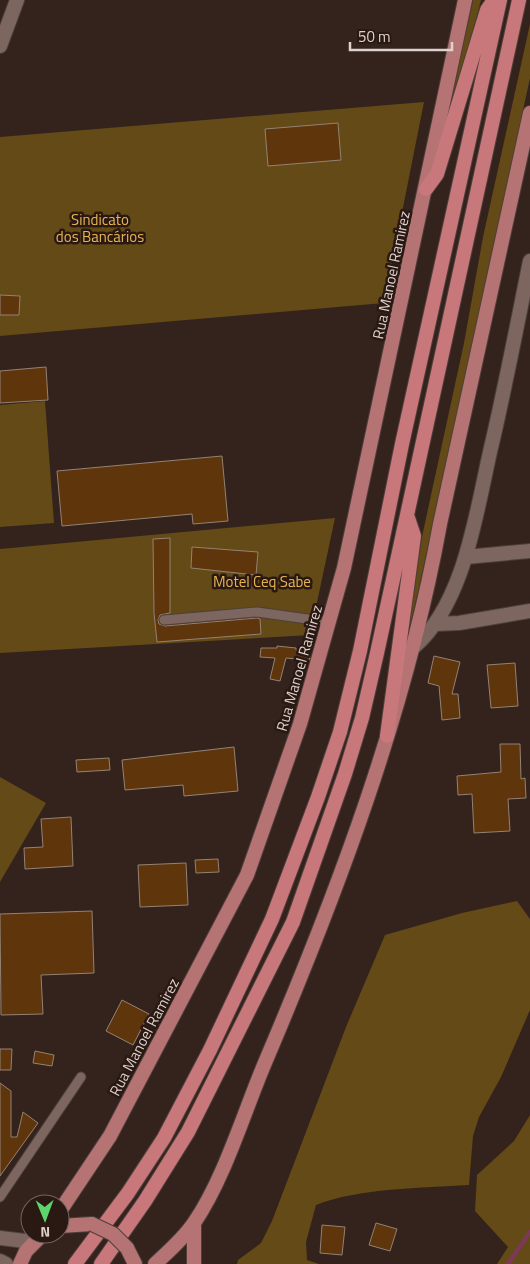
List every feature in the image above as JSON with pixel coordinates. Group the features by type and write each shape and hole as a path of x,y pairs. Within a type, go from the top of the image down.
{"highway":[{"path":"426,189 437,174 487,10 494,0"},
{"path":"75,1264 128,1193 164,1138 210,1050 272,919 318,797 340,732 360,651 402,444 500,0"},
{"path":"101,1264 145,1202 188,1132 293,922 327,829 362,718 408,518 519,0"},
{"path":"386,736 414,536 408,518"}],"main road":[{"name":"Rua Manoel Ramirez","path":"70,1197 110,1136 247,875 300,724 344,568 465,0"},
{"path":"155,1264 194,1223 220,1173 290,1004 339,878 386,736 414,647 530,113"},
{"path":"194,1223 194,1264"},
{"path":"70,1225 92,1224 113,1234 127,1248 135,1264"},
{"path":"20,1264 34,1244"}],"street":[{"path":"0,46 17,0"},
{"path":"414,647 436,624 466,557 506,385 530,261"},
{"path":"466,557 530,551"},
{"path":"436,624 459,623 530,611"},
{"path":"0,1238 20,1238"},
{"path":"0,1261 6,1264"}],"lane":[{"path":"164,620 257,612 330,622"},
{"path":"0,1197 81,1076"}],"green space":[{"path":"473,0 481,0 459,87 444,131"},
{"path":"530,24 530,78 426,556 409,631 406,631 423,532 464,343 483,237"},
{"name":"Sindicato dos Bancários","path":"424,102 384,303 0,336 0,137"},
{"path":"45,401 54,523 0,527 0,405"},
{"name":"Motel Ceq Sabe","path":"335,518 310,635 0,653 0,549"},
{"path":"0,777 46,803 0,882"},
{"path":"517,901 530,919 530,1010 501,1077 479,1117 473,1136 469,1185 371,1192 333,1199 316,1205 306,1242 307,1260 319,1264 237,1264 238,1260 261,1243 272,1221 346,1027 385,935 462,913"},
{"path":"530,1115 530,1264 497,1264 508,1247 475,1211 477,1175 514,1141"}],"building":[{"path":"338,123 341,160 268,166 265,129"},
{"path":"0,295 20,296 19,315 0,315"},
{"path":"46,367 48,400 0,403 0,371"},
{"path":"222,456 228,521 193,524 192,514 62,526 57,471"},
{"path":"170,538 170,613 160,615 159,624 165,626 257,618 260,619 261,634 157,642 154,613 153,539"},
{"path":"192,547 258,552 256,575 191,568"},
{"path":"277,646 296,648 296,650 311,654 309,660 286,658 280,681 270,679 275,658 260,657 261,648 277,648"},
{"path":"434,656 460,662 452,694 458,694 460,718 442,720 439,686 428,683"},
{"path":"515,663 518,706 491,708 487,665"},
{"path":"500,744 520,744 521,779 525,778 526,798 508,799 510,831 474,833 472,794 458,795 457,776 501,772"},
{"path":"234,747 238,791 184,796 183,785 125,790 122,760"},
{"path":"109,758 110,770 77,772 76,760"},
{"path":"71,817 73,866 25,869 24,848 43,847 41,819"},
{"path":"218,859 219,872 196,873 195,860"},
{"path":"186,863 188,905 140,907 138,865"},
{"path":"92,911 94,973 41,975 43,1014 1,1015 0,914"},
{"path":"122,1000 149,1014 133,1045 106,1031"},
{"path":"0,1049 12,1049 11,1070 0,1070"},
{"path":"35,1051 54,1055 52,1066 33,1063"},
{"path":"0,1083 11,1091 11,1137 17,1137 23,1112 38,1123 0,1176"},
{"path":"376,1223 397,1229 390,1251 369,1245"},
{"path":"322,1225 345,1227 342,1255 320,1253"}],"waterway":[{"path":"508,1264 530,1232"}]}
